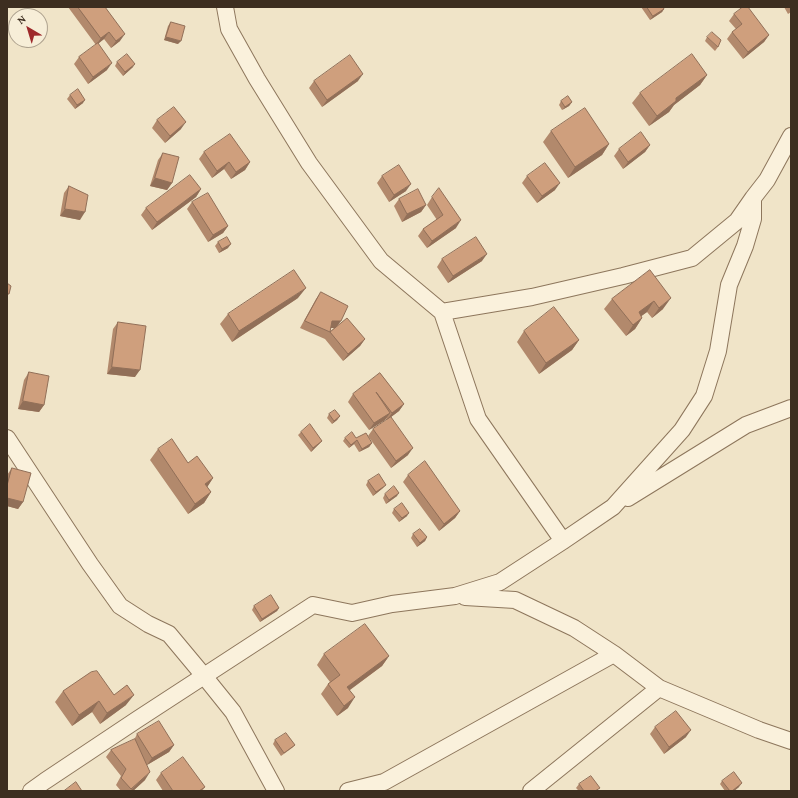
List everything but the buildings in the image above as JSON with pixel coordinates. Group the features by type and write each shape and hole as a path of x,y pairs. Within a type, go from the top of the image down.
{"street":[{"path":"225,7 229,29 257,79 309,163 381,261 442,312 478,419 563,541"},
{"path":"442,312 532,297 692,258 737,221 767,180 791,136"},
{"path":"613,507 682,430 704,396 718,351 729,285 745,246 753,219 753,198"},
{"path":"31,791 131,723 313,605 352,613 392,604 454,596 500,582 613,507 746,425 791,408"},
{"path":"7,438 90,564 120,606 148,624 169,634 233,712 276,791"},
{"path":"454,596 514,600 574,628 614,654 659,688 759,730 791,741"},
{"path":"348,791 384,782 614,654"},
{"path":"531,791 659,688"}]}
